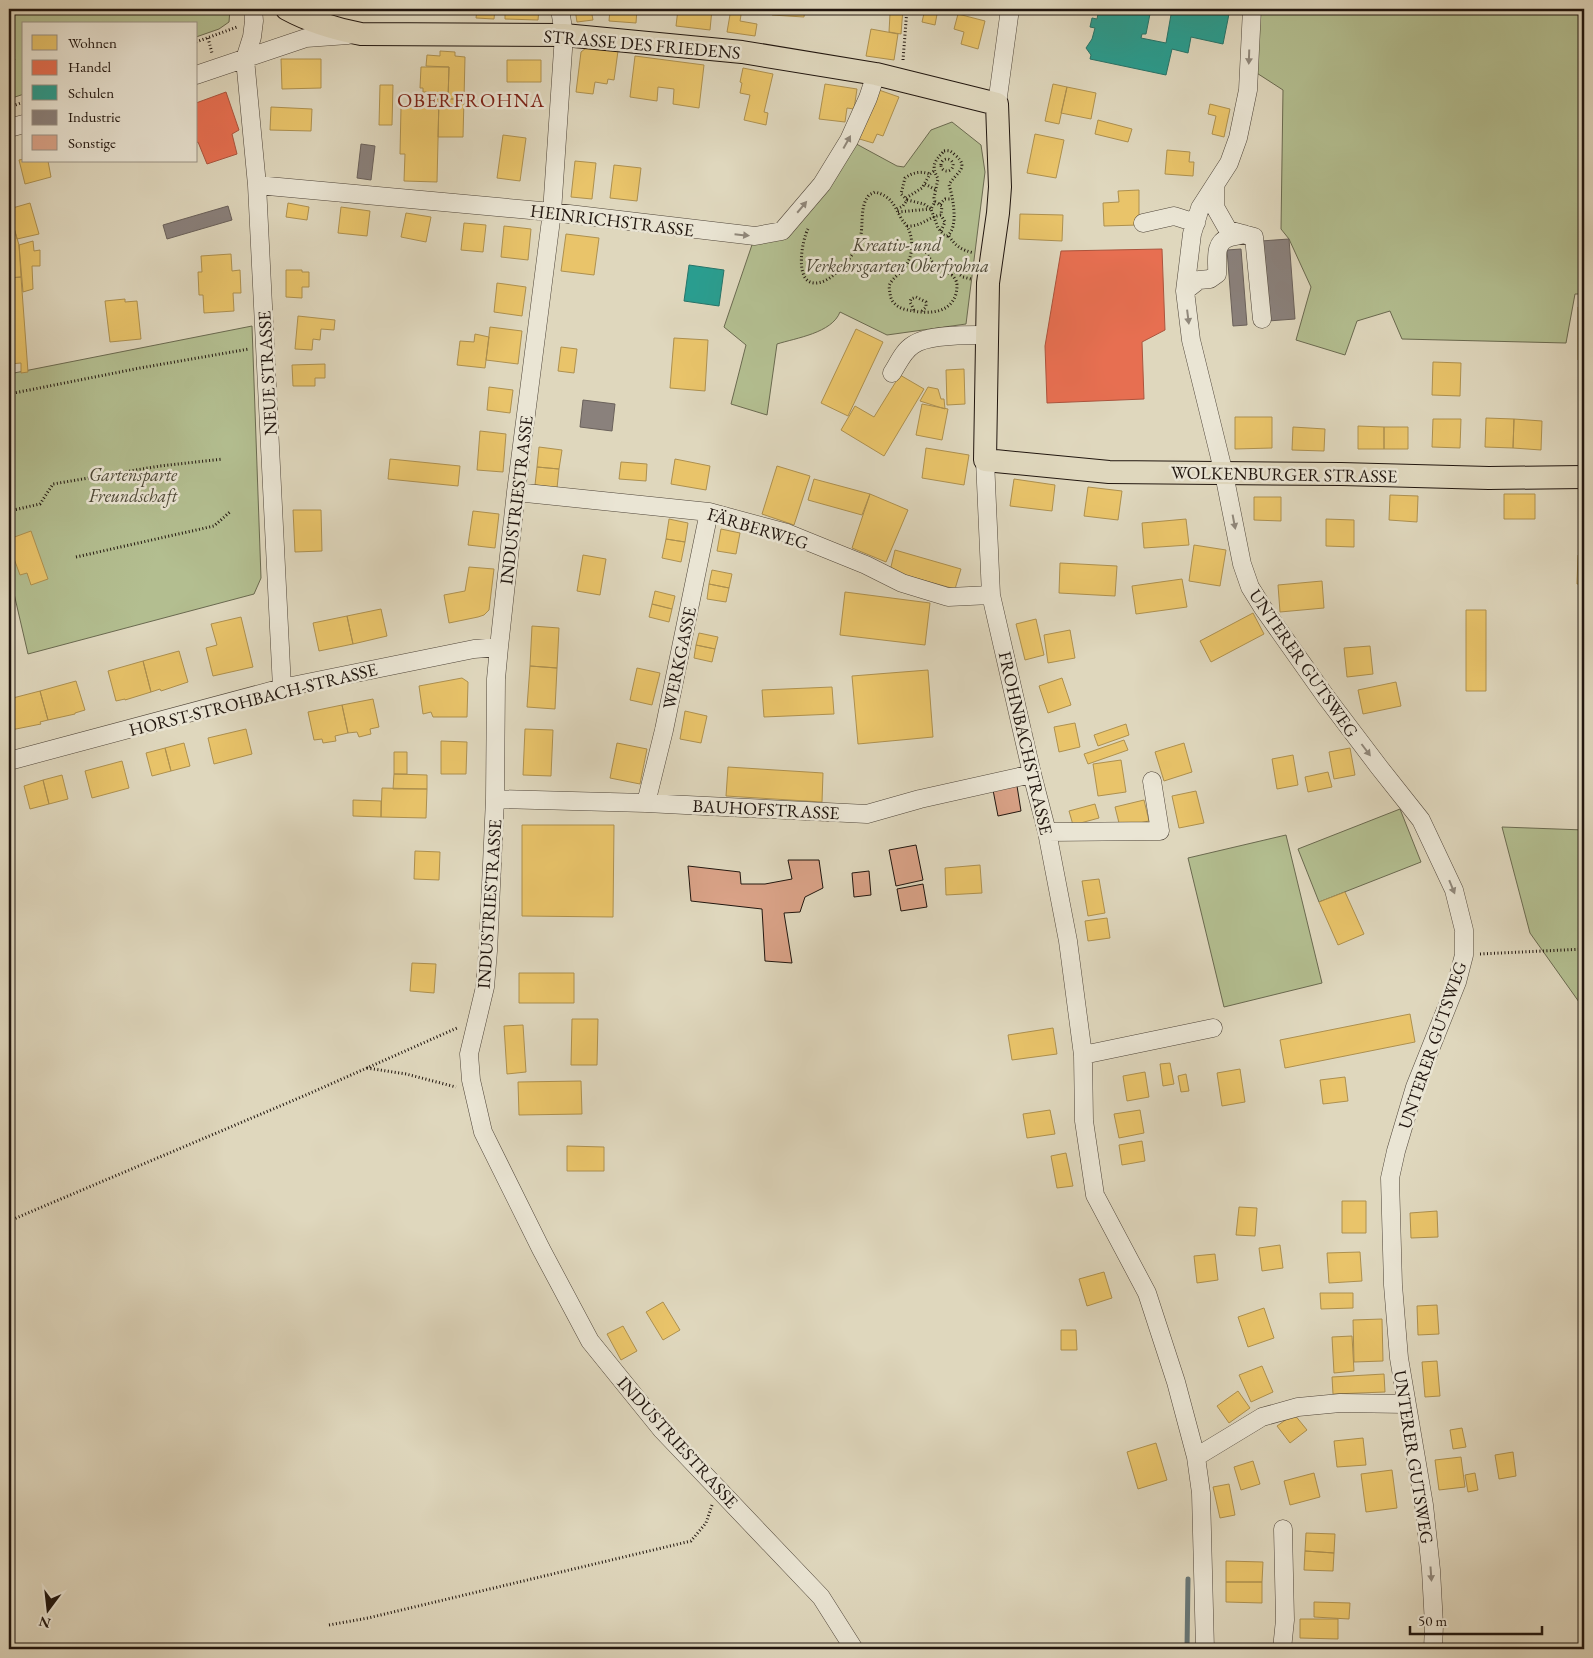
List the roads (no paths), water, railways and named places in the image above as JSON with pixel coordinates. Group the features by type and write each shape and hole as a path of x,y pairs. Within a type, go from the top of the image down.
{"main road":[{"name":"STRASSE DES FRIEDENS","path":"287,9 329,27 361,34 564,35 742,52 876,74 997,104"},
{"name":"FROHNBACHSTRASSE","path":"985,460 988,283 1000,187 997,104"},
{"name":"WOLKENBURGER STRASSE","path":"985,460 1109,472 1341,474 1489,478 1584,477"}],"street":[{"name":"INDUSTRIESTRASSE","path":"560,9 564,35 552,212 516,492 496,679 496,798 485,987 469,1054 471,1080 483,1132 541,1249 590,1341 662,1430 822,1597 854,1649"},
{"name":"FROHNBACHSTRASSE","path":"997,104 1010,9"},
{"name":"UNTERER GUTSWEG","path":"1252,9 1248,90 1238,138 1229,163 1200,208 1192,234 1185,291 1191,340 1224,474 1242,564 1250,587 1263,608 1332,705 1421,820 1454,890 1464,930 1464,955 1457,982 1415,1087 1390,1178 1393,1285 1399,1358 1424,1506 1430,1561 1434,1625 1433,1649"},
{"path":"245,59 252,37 253,15"},
{"path":"198,74 306,38 361,34"},
{"name":"NEUE STRASSE","path":"245,59 258,185 282,688"},
{"name":"HEINRICHSTRASSE","path":"258,185 552,212 755,236 782,231 822,184 849,140 868,98 876,74"},
{"path":"9,128 22,125"},
{"path":"1215,187 1215,208 1228,230 1254,237 1262,319"},
{"path":"1143,223 1174,216 1196,223"},
{"path":"1185,291 1199,280 1210,279 1217,274 1219,244 1227,238 1244,234"},
{"path":"892,373 909,348 918,342 954,335 987,335"},
{"name":"FROHNBACHSTRASSE","path":"985,460 991,596 1032,774 1048,832 1068,941 1084,1055 1084,1122 1095,1195 1147,1293 1176,1382 1196,1457 1201,1494 1205,1649"},
{"name":"FÄRBERWEG","path":"516,492 709,512 787,533 866,565 902,583 948,597 991,596"},
{"name":"WERKGASSE","path":"646,803 664,730 709,512"},
{"name":"HORST-STROHBACH-STRASSE","path":"9,761 282,688 474,649 499,648"},
{"name":"BAUHOFSTRASSE","path":"496,798 868,814 920,799 1032,774"},
{"path":"1048,832 1160,831 1152,781"},
{"path":"1084,1055 1213,1028"},
{"path":"1196,1457 1262,1416 1298,1407 1340,1403 1406,1404"},
{"path":"1282,1649 1285,1620 1283,1529"}],"waterway":[{"path":"1187,1649 1188,1579"}],"district":[{"name":"OBERFROHNA","path":"471,100"}],"park label":[{"name":"Kreativ- und Verkehrsgarten Oberfrohna","path":"897,254"},
{"name":"Gartensparte Freundschaft","path":"133,484"}]}
